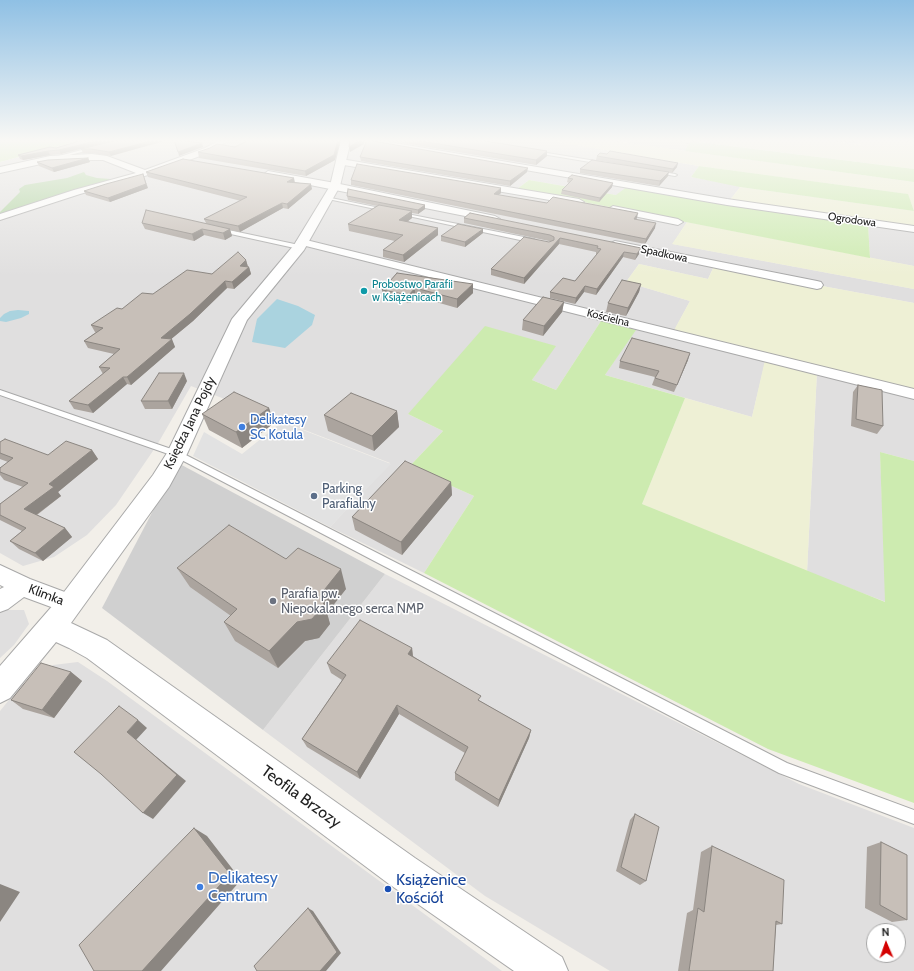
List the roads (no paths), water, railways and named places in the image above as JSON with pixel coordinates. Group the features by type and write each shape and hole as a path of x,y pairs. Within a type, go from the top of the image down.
{"street":[{"path":"0,217 101,185"},
{"path":"306,185 331,192 506,221"},
{"name":"Księdza Jana Pojdy","path":"0,688 61,616 162,481 177,454 240,319 301,244 333,185"},
{"path":"479,185 588,204"},
{"name":"Ogrodowa","path":"629,185 727,202 914,229"},
{"path":"603,207 678,222"},
{"name":"Spadkowa","path":"607,242 817,285"},
{"name":"Kościelna","path":"301,244 914,394"},
{"name":"Klimka","path":"0,574 22,586 59,601 61,616"},
{"name":"Klimka","path":"0,602 22,586"},
{"name":"Teofila Brzozy","path":"61,616 79,639 97,649 402,871 548,971"}],"lane":[{"path":"331,192 389,211"},
{"path":"396,212 541,242"},
{"path":"211,228 301,244"},
{"path":"0,392 177,454 784,768 914,817"}],"water":[{"path":"277,299 298,306 315,315 312,325 285,348 252,342 257,319"},
{"path":"10,311 29,311 29,314 6,322 0,321 0,318 4,314"}],"place":[{"name":"Probostwo Parafii w Książenicach","path":"364,291"},
{"name":"Delikatesy SC Kotula","path":"242,427"},
{"name":"Parking Parafialny","path":"314,496"},
{"name":"Parafia pw. Niepokalanego serca NMP","path":"273,601"},
{"name":"Delikatesy Centrum","path":"200,887"},
{"name":"Książenice Kościół","path":"388,889"}]}
